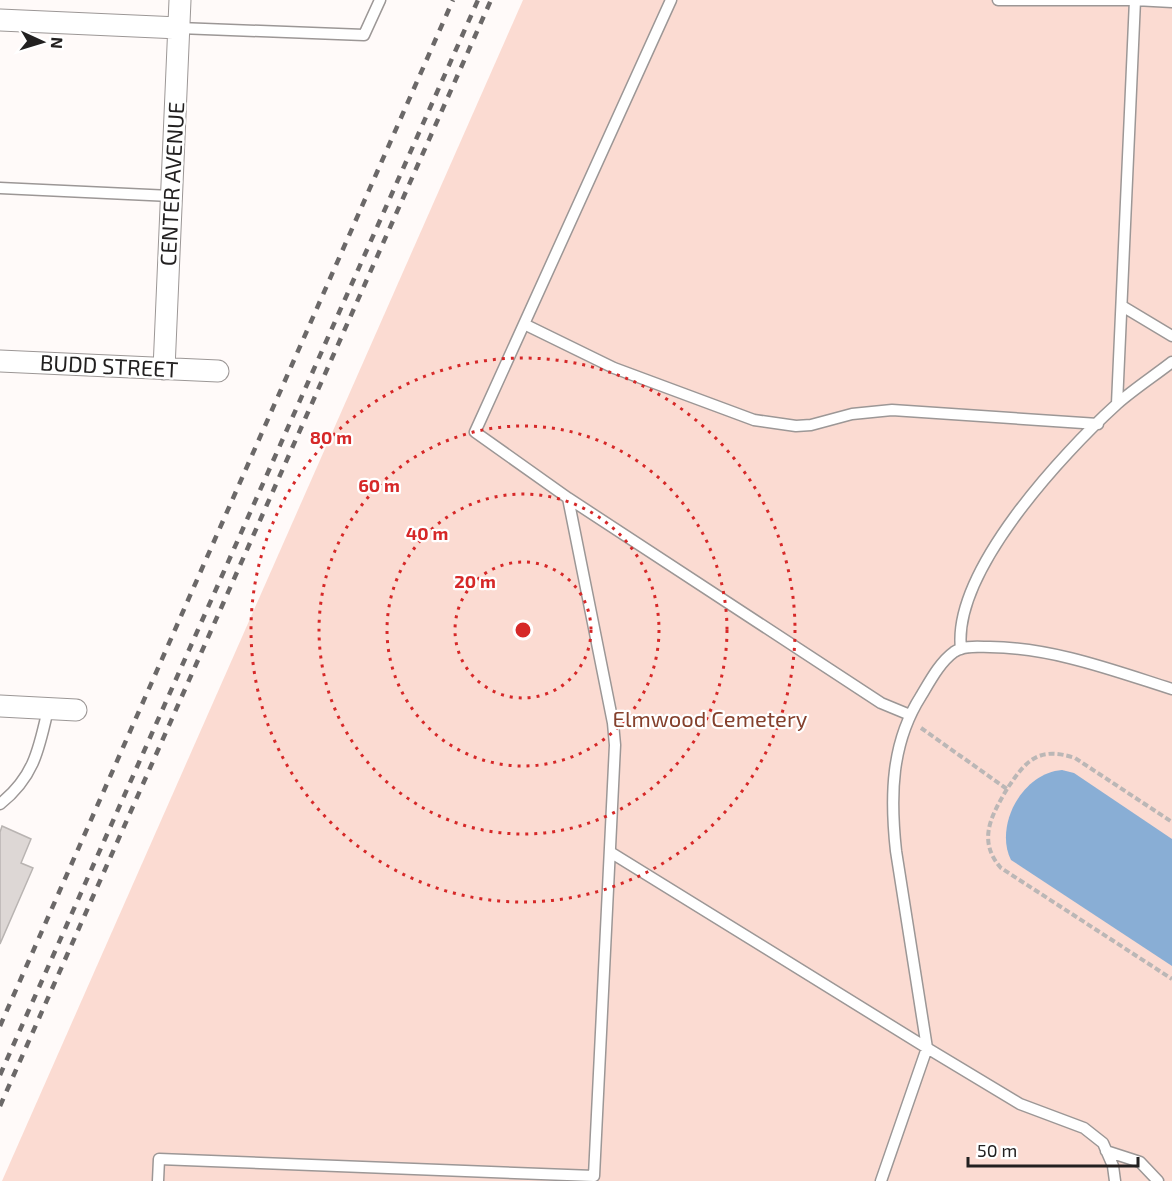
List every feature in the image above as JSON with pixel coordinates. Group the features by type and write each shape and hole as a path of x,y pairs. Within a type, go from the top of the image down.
{"street":[{"name":"CENTER AVENUE","path":"164,369 180,0"},
{"path":"0,20 179,28"},
{"name":"BUDD STREET","path":"0,361 218,371"},
{"path":"0,706 76,710"}],"lane":[{"path":"179,28 364,34 380,0"},
{"path":"671,0 475,432 568,498 881,703 909,717"},
{"path":"998,0 1135,0 1172,3"},
{"path":"1117,404 1135,0"},
{"path":"0,188 171,196"},
{"path":"1122,306 1172,336"},
{"path":"524,324 614,368 754,420 777,424 811,425 852,414 892,410 1098,424"},
{"path":"961,649 959,633 975,582 994,545 1020,509 1117,404 1172,362"},
{"path":"158,1181 159,1159 594,1178 614,729 568,498"},
{"path":"881,1181 927,1048 892,819 893,774 909,717 942,664 955,651 961,649 996,647 1050,652 1172,690"},
{"path":"0,804 17,791 37,758 48,709"},
{"path":"610,852 1020,1104 1084,1128 1103,1143 1113,1166 1115,1181"},
{"path":"1106,1150 1140,1162 1158,1181"}],"path":[{"path":"909,717 1007,789"},
{"path":"1172,822 1075,758 1063,754 1038,755 1029,760 1007,789 993,812 988,830 989,852 1001,868 1172,979"}],"green space":[{"name":"Elmwood Cemetery","path":"523,0 1172,0 1172,1181 2,1181"}],"water":[{"path":"1062,770 1074,773 1172,839 1172,966 1011,860 1006,832 1015,803 1035,781 1048,773"}],"building":[{"path":"2,826 31,839 21,863 33,868 0,944 0,832"}],"railway":[{"path":"0,1026 453,0"},
{"path":"0,1075 478,0"},
{"path":"0,1106 491,0"}]}
